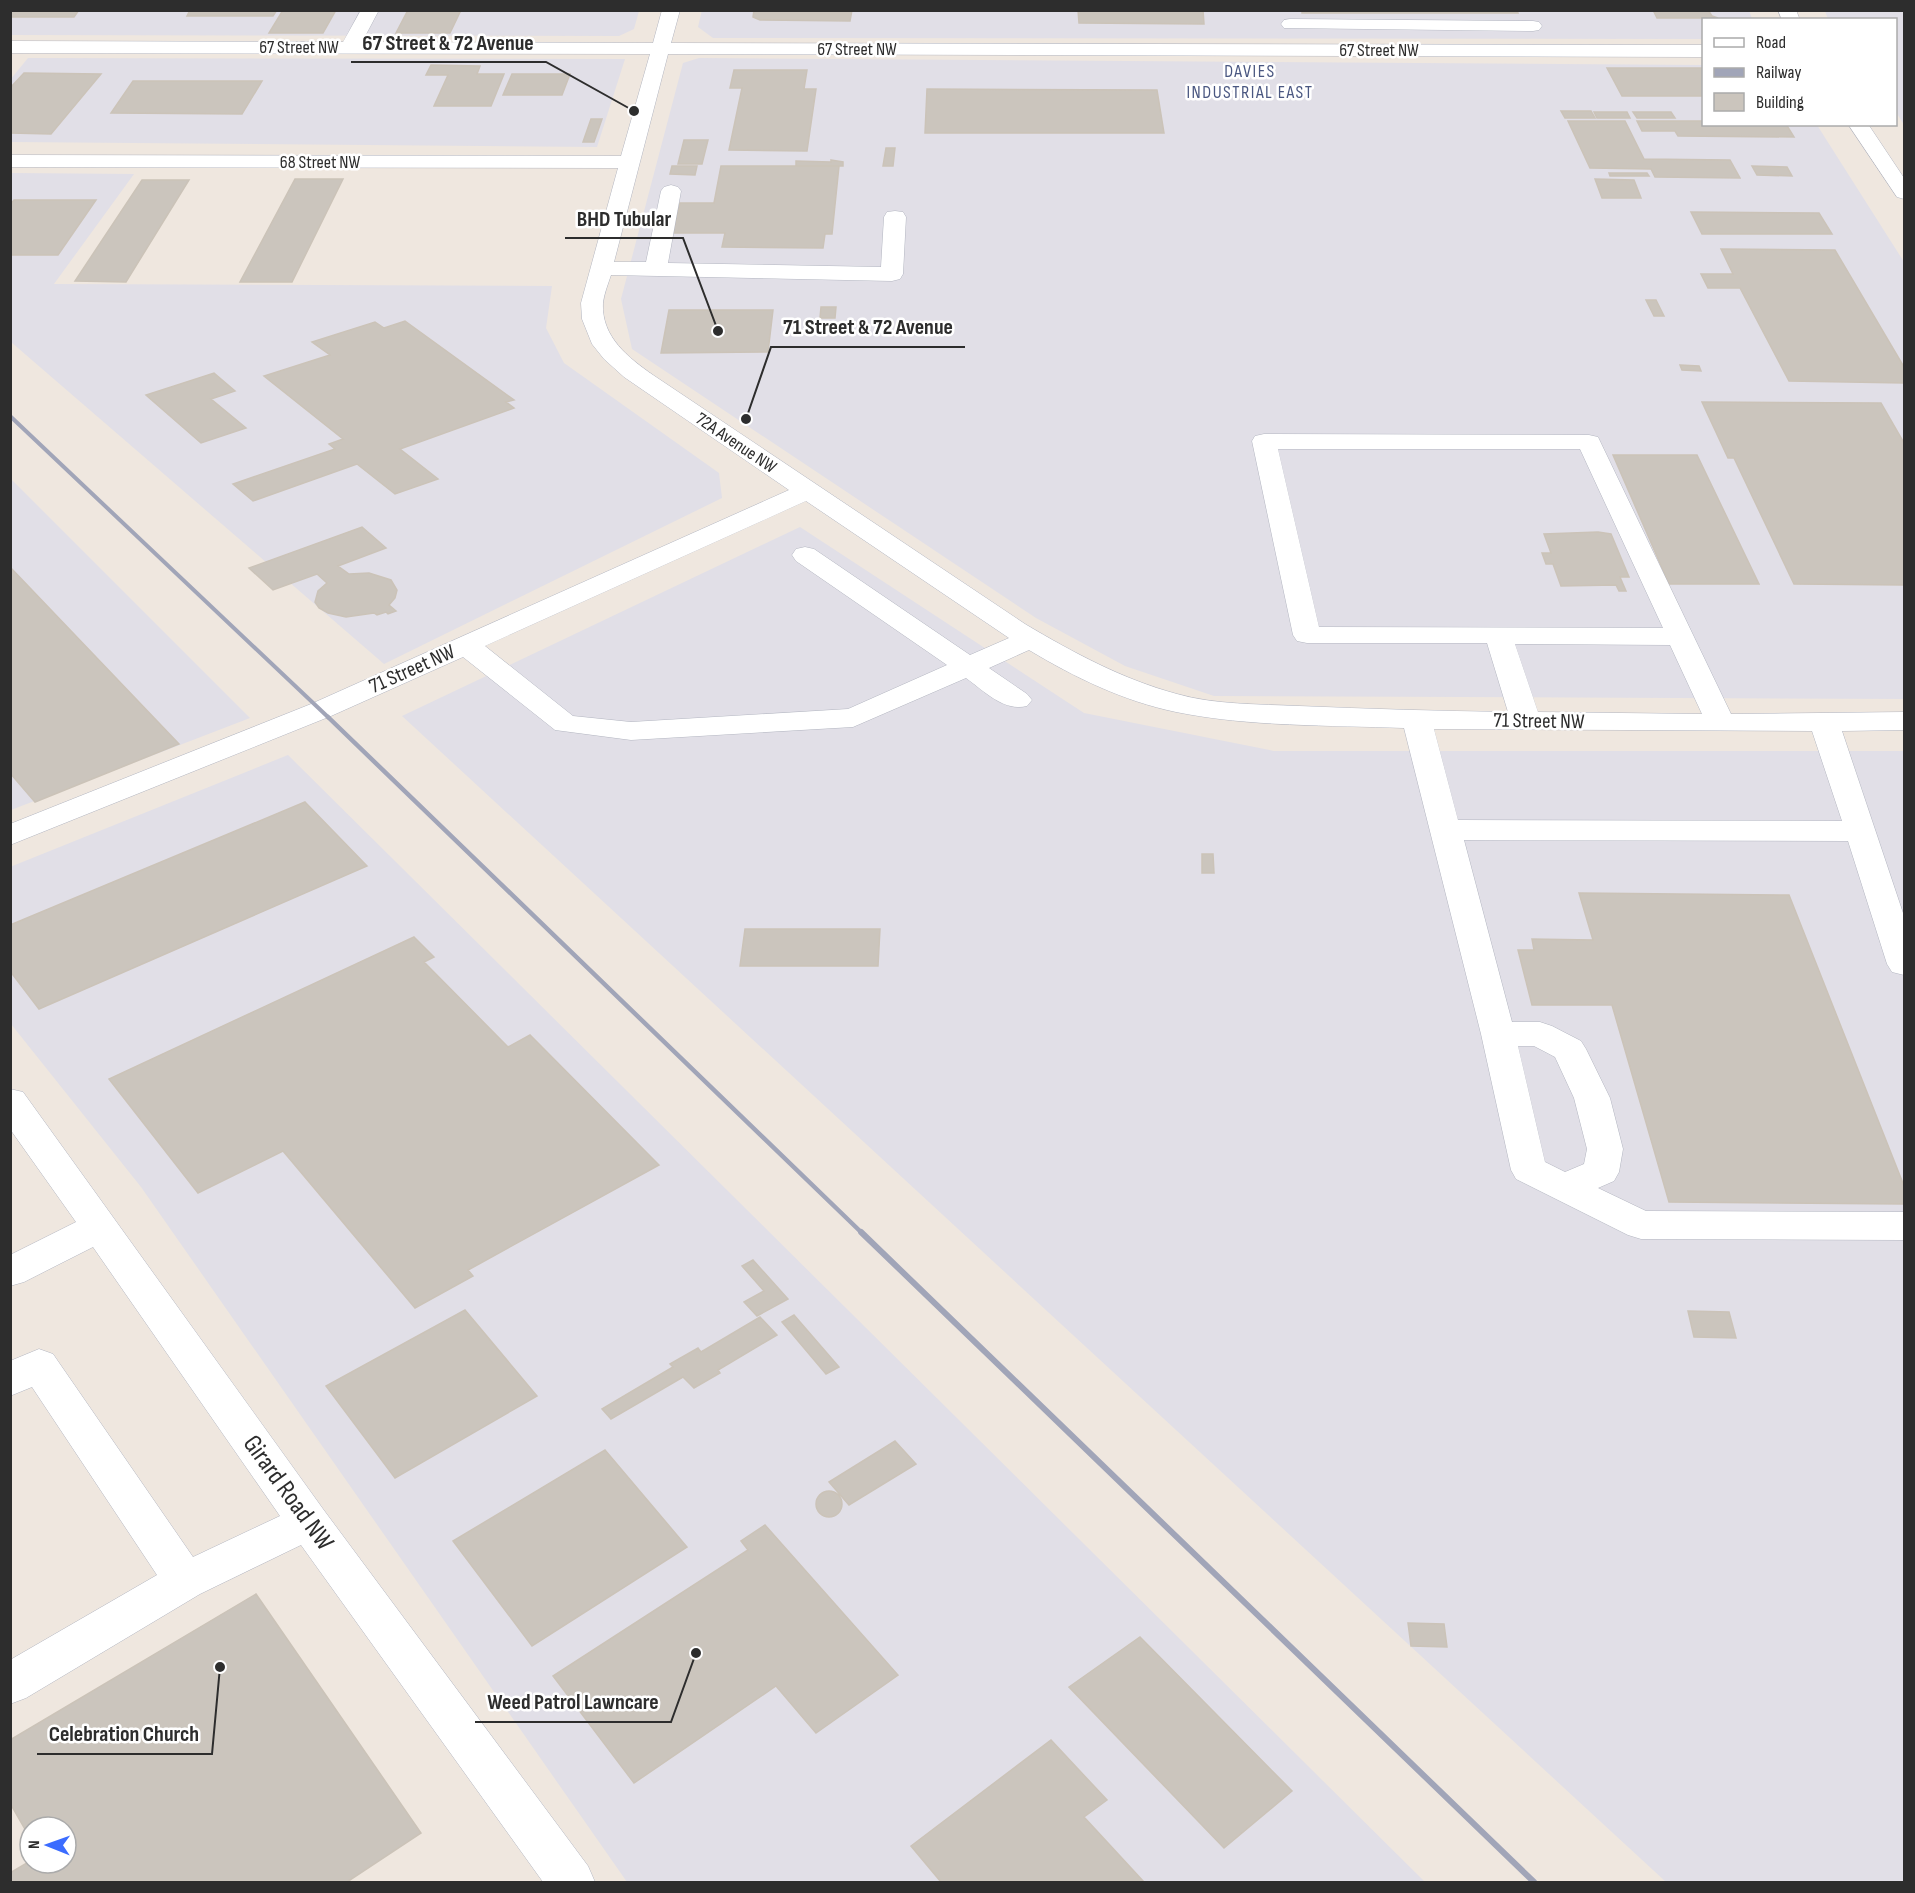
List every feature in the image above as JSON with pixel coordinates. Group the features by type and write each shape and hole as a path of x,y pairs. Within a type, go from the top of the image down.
{"street":[{"path":"350,47 370,10"},
{"name":"72A Avenue NW","path":"671,10 592,303 594,326 606,349 657,389 1030,639 1072,664 1120,686 1175,703"},
{"path":"1293,50 1288,17 1530,19 1540,50"},
{"name":"67 Street NW","path":"11,47 1702,51"},
{"path":"1859,126 1905,193"},
{"name":"68 Street NW","path":"10,161 630,162"},
{"path":"656,269 670,191"},
{"path":"602,268 892,274 895,217"},
{"path":"1680,637 1307,635 1264,441 1589,442 1721,723"},
{"name":"71 Street NW","path":"10,835 321,710 808,491"},
{"path":"805,555 1017,700"},
{"path":"1498,636 1526,721"},
{"path":"466,645 565,724 631,731 853,718 1030,639"},
{"name":"71 Street NW","path":"1175,703 1222,711 1417,720 1721,723 1905,721"},
{"path":"1417,720 1498,1034 1529,1170 1549,1182 1641,1225 1905,1226"},
{"path":"1824,721 1905,964"},
{"path":"1445,830 1860,831"},
{"path":"1498,1034 1540,1034 1569,1049 1592,1098 1605,1149 1601,1172 1563,1187"},
{"name":"Girard Road NW","path":"10,1101 308,1522 571,1882"},
{"path":"10,1272 99,1227"},
{"path":"10,1380 39,1365 185,1581"},
{"path":"10,1684 185,1581 308,1522"}],"shaded area":[{"path":"11,10 639,11 634,29 619,36 11,35"},
{"path":"702,10 1749,10 1752,18 1702,18 1702,39 713,38 698,27"},
{"path":"1825,11 1904,11 1904,125 1897,114 1897,18 1828,18"},
{"path":"28,58 625,59 597,147 11,142 10,80"},
{"path":"699,58 1702,65 1702,126 1818,126 1904,262 1904,699 1214,696 1125,666 1036,618 632,349 621,299 683,63"},
{"path":"11,173 134,174 54,284 552,286 546,328 564,363 719,473 722,498 384,664 11,342"},
{"path":"11,479 250,718 11,810"},
{"path":"800,527 1084,713 1274,751 1904,751 1904,1882 1666,1882 402,716"},
{"path":"288,755 1425,1882 627,1882 141,1187 11,1024 10,867"}],"building":[{"path":"10,10 79,10 74,17 10,17"},
{"path":"190,10 277,10 273,16 187,16"},
{"path":"283,10 336,10 323,33 269,33"},
{"path":"408,10 461,10 450,33 396,33"},
{"path":"754,10 852,10 850,21 760,20 753,17"},
{"path":"1078,10 1203,10 1204,24 1079,23"},
{"path":"1302,10 1517,10 1518,13 1302,13"},
{"path":"1653,10 1708,10 1712,16 1718,18 1657,18"},
{"path":"431,65 480,66 477,74 504,74 491,106 434,106 448,75 426,75"},
{"path":"1607,68 1702,68 1702,96 1622,96"},
{"path":"734,70 807,70 804,89 816,89 807,151 729,150 742,88 730,88"},
{"path":"24,73 101,74 51,134 10,133 10,88"},
{"path":"512,74 570,74 562,95 503,95"},
{"path":"133,81 262,81 242,114 111,113"},
{"path":"927,89 1157,90 1164,133 925,133"},
{"path":"1561,111 1591,111 1595,118 1565,118"},
{"path":"1594,112 1627,112 1630,118 1597,118"},
{"path":"1633,112 1671,112 1675,118 1637,118"},
{"path":"591,119 602,119 594,142 583,142"},
{"path":"1568,121 1625,121 1644,159 1730,160 1740,178 1655,177 1651,169 1590,168"},
{"path":"1637,121 1702,121 1702,126 1787,126 1794,137 1678,136 1675,131 1642,131"},
{"path":"684,140 708,140 702,164 678,164"},
{"path":"886,148 895,148 893,166 883,166"},
{"path":"831,160 843,162 843,166 796,166 796,161 831,162"},
{"path":"672,166 697,166 695,175 670,174"},
{"path":"721,166 839,166 832,234 825,234 823,248 722,247 725,233 673,233 680,203 714,203"},
{"path":"1752,166 1787,167 1792,176 1757,175"},
{"path":"1609,173 1647,173 1649,176 1610,176"},
{"path":"295,179 343,179 292,282 240,282"},
{"path":"1595,179 1634,180 1641,198 1602,198"},
{"path":"142,180 189,180 126,282 75,281"},
{"path":"14,200 96,200 58,255 10,255 10,205"},
{"path":"1691,212 1819,213 1832,234 1702,234"},
{"path":"1721,249 1835,250 1904,367 1904,383 1789,381 1740,288 1708,288 1701,274 1733,274"},
{"path":"1646,300 1656,300 1664,316 1654,316"},
{"path":"821,307 836,307 835,318 820,318"},
{"path":"669,310 773,310 768,352 661,353"},
{"path":"405,321 514,400 506,402 514,408 400,449 438,479 395,494 357,464 253,501 233,484 335,449 329,444 343,439 264,376 330,355 312,342 375,322 384,328"},
{"path":"1680,365 1699,366 1701,371 1682,370"},
{"path":"214,373 235,391 211,399 246,428 201,443 146,395"},
{"path":"1702,402 1881,403 1904,443 1904,585 1794,584 1734,458 1728,458"},
{"path":"1613,455 1697,455 1759,584 1669,584"},
{"path":"362,527 386,548 338,566 349,574 369,573 391,580 397,590 395,598 389,605 396,611 388,614 386,612 377,615 374,613 346,617 328,613 319,608 315,602 318,591 327,583 317,574 273,590 249,568"},
{"path":"1598,532 1611,534 1629,577 1620,577 1626,591 1619,591 1616,585 1561,586 1553,564 1546,564 1542,553 1551,553 1544,534"},
{"path":"10,567 179,744 35,802 10,773"},
{"path":"305,802 367,866 39,1009 10,971 10,925"},
{"path":"1202,854 1213,854 1214,873 1202,873"},
{"path":"1579,893 1789,895 1904,1186 1904,1204 1669,1202 1612,1005 1532,1005 1518,950 1534,950 1532,939 1593,940"},
{"path":"745,929 880,929 878,966 740,966"},
{"path":"414,937 434,957 424,962 508,1047 530,1035 659,1165 468,1270 473,1276 415,1308 283,1151 198,1193 109,1079"},
{"path":"753,1260 788,1299 757,1316 744,1302 764,1291 742,1266"},
{"path":"465,1310 537,1396 395,1478 326,1386"},
{"path":"1688,1311 1729,1312 1736,1338 1694,1337"},
{"path":"794,1315 839,1367 826,1374 782,1322"},
{"path":"760,1317 777,1335 718,1370 720,1373 694,1388 683,1377 611,1419 602,1409 673,1367 670,1364 698,1348 701,1352"},
{"path":"895,1441 916,1464 849,1505 829,1482"},
{"path":"605,1450 687,1547 532,1646 453,1541"},
{"path":"829,1491 838,1495 842,1504 838,1513 829,1517 820,1513 816,1504 820,1495"},
{"path":"765,1525 898,1675 816,1733 776,1686 634,1783 553,1676 748,1550 741,1541"},
{"path":"256,1594 421,1833 347,1882 10,1882 10,1873 18,1868 18,1875 78,1875 78,1815 18,1815 18,1817 10,1803 10,1740"},
{"path":"1408,1623 1444,1624 1447,1647 1411,1646"},
{"path":"1140,1637 1292,1791 1224,1848 1069,1687"},
{"path":"1051,1740 1107,1800 1084,1817 1144,1882 941,1882 911,1846"}],"railway":[{"path":"10,416 329,718"},
{"path":"328,717 863,1234"},
{"path":"861,1232 1534,1882"}],"place":[{"name":"67 Street & 72 Avenue","path":"634,111"},
{"name":"BHD Tubular","path":"718,331"},
{"name":"71 Street & 72 Avenue","path":"746,419"},
{"name":"Weed Patrol Lawncare","path":"696,1653"},
{"name":"Celebration Church","path":"220,1667"}],"district":[{"name":"DAVIES INDUSTRIAL EAST","path":"1250,82"}]}
